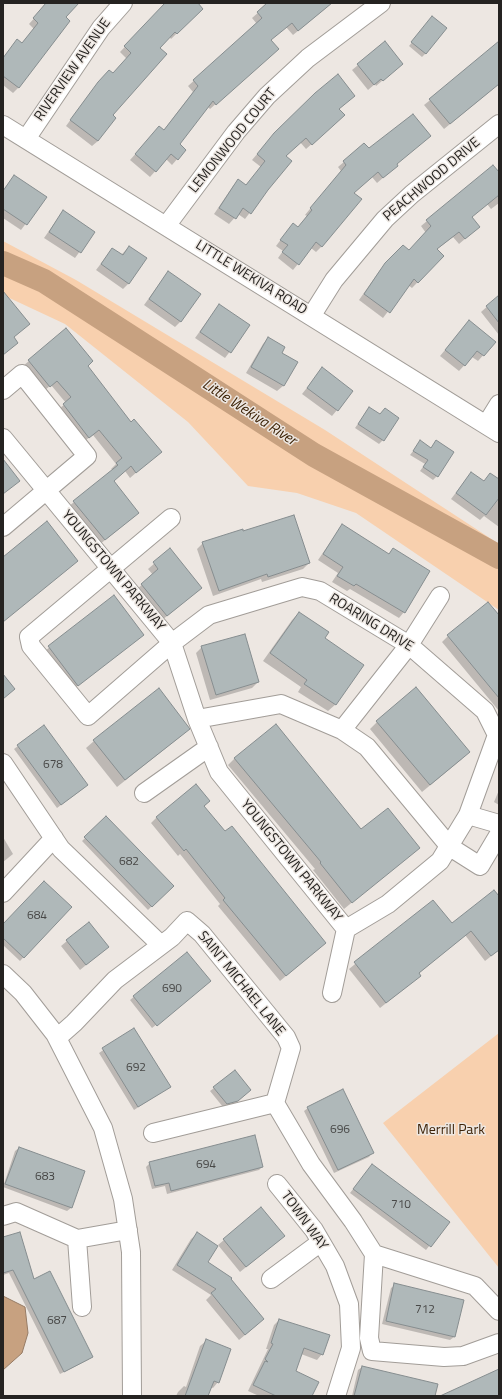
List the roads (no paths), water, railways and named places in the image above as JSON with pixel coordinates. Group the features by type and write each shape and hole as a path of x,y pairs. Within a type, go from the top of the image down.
{"street":[{"name":"RIVERVIEW AVENUE","path":"26,139 101,28 123,3"},
{"name":"LEMONWOOD COURT","path":"166,226 236,132 267,96 308,58 381,3"},
{"name":"LITTLE WEKIVA ROAD","path":"3,124 312,315 492,429"},
{"name":"PEACHWOOD DRIVE","path":"312,315 334,280 384,218 499,124"},
{"path":"3,390 22,374 87,456 46,490 37,500 3,527"},
{"path":"492,429 499,404"},
{"name":"YOUNGSTOWN PARKWAY","path":"3,438 172,643 197,719 219,772 346,929 388,904 440,861 450,847"},
{"path":"110,569 171,518"},
{"name":"ROARING DRIVE","path":"110,569 28,636 31,646 88,716 172,643 209,615 302,587 320,591 409,645 485,711 497,735 468,815 450,847"},
{"path":"342,730 409,645 440,596"},
{"path":"197,719 281,704 342,730 367,747 450,847 480,866 499,834"},
{"path":"144,793 208,747"},
{"path":"4,766 61,849 161,945"},
{"path":"468,815 499,824"},
{"path":"3,893 54,838"},
{"name":"SAINT MICHAEL LANE","path":"57,1038 74,1023 115,980 161,945 187,921 202,934 286,1037 291,1048 275,1103"},
{"path":"332,993 346,929"},
{"path":"3,974 23,993 57,1038 103,1128 123,1199 132,1252 132,1396"},
{"path":"153,1133 275,1103 312,1164 353,1221 374,1254 369,1338 372,1351 444,1357 463,1356 499,1343"},
{"name":"TOWN WAY","path":"277,1184 314,1230 335,1266 349,1304 351,1348 336,1396"},
{"path":"3,1216 16,1212 77,1239 128,1230"},
{"path":"77,1239 82,1307"},
{"path":"271,1279 321,1242"},
{"path":"374,1254 475,1286 499,1311"}],"waterway":[{"name":"Little Wekiva River","path":"3,263 44,281 314,455 499,557"}],"park label":[{"name":"Merrill Park","path":"451,1131"}]}
